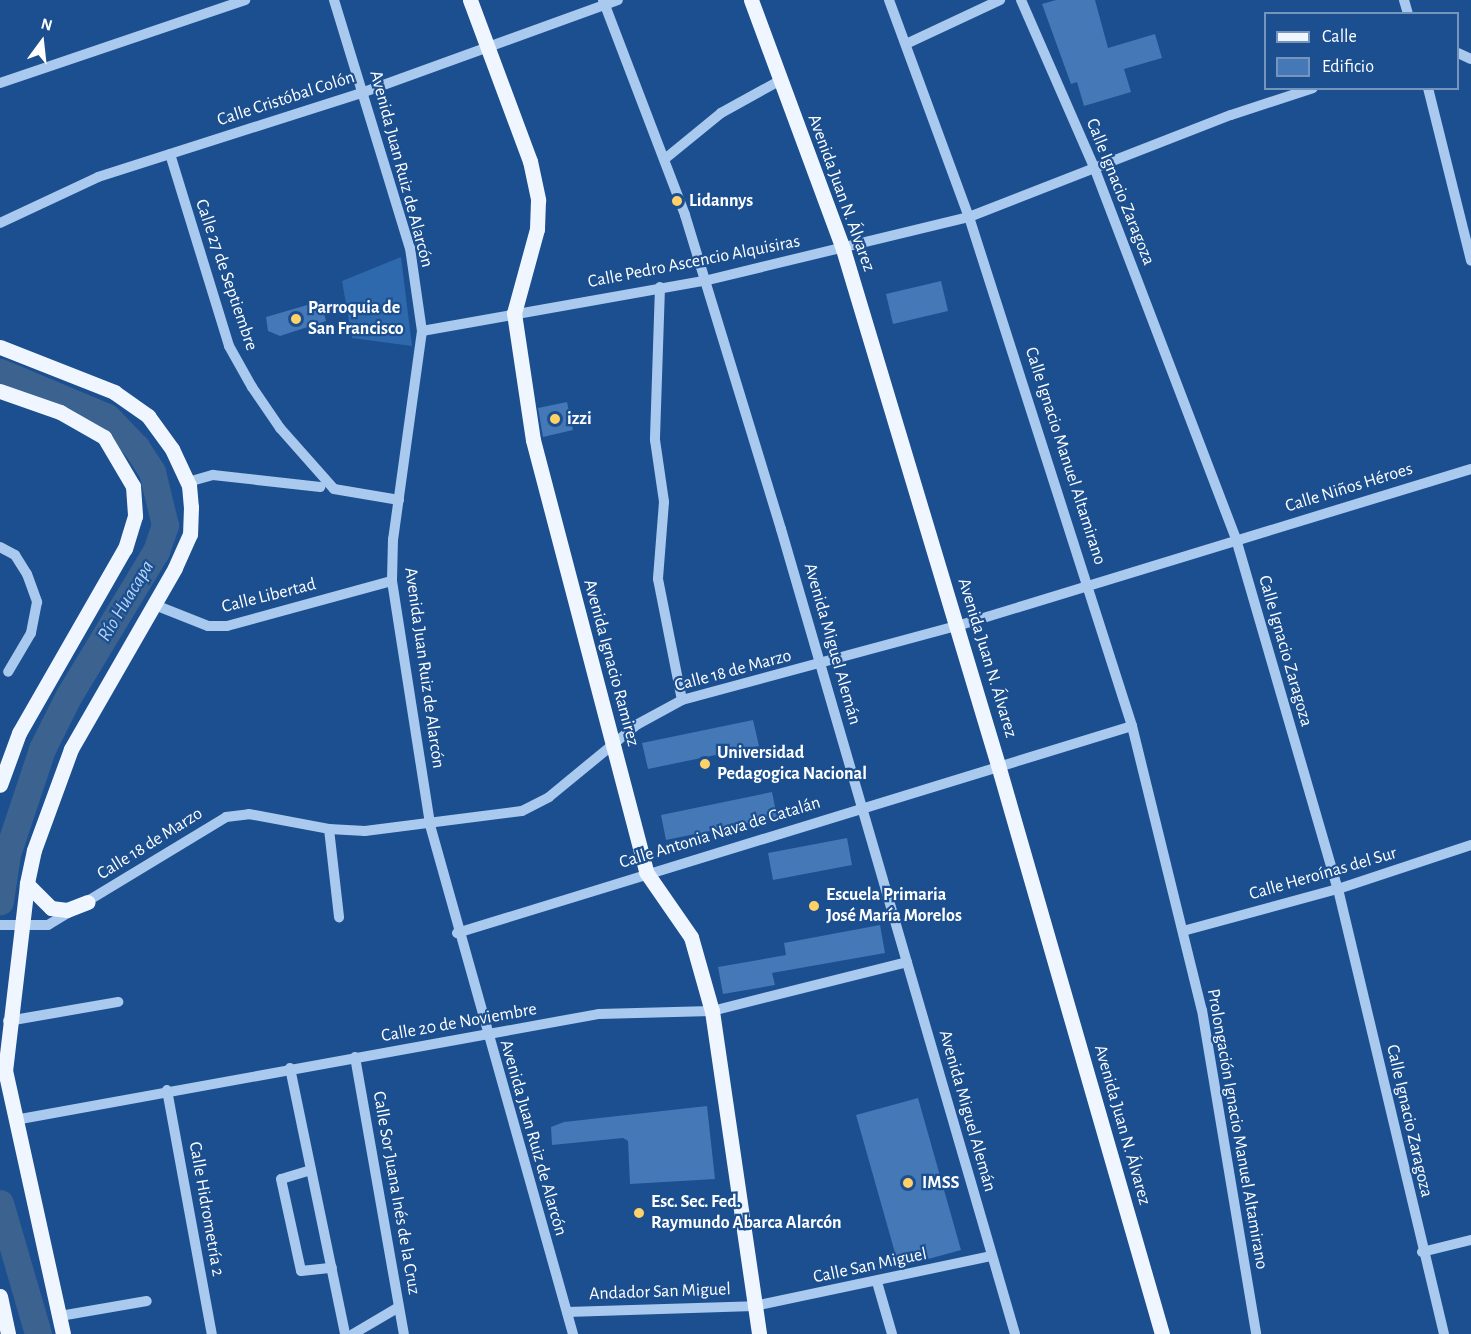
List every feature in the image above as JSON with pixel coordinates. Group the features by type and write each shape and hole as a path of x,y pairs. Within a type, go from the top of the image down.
{"main road":[{"name":"Avenida Ignacio Ramirez","path":"470,0 530,161 538,200 537,229 514,312 533,440 646,872 691,937 712,1011 759,1334"},
{"name":"Avenida Juan N. Álvarez","path":"751,0 779,81 843,249 998,765 1162,1334"},
{"path":"0,347 114,392 148,416 172,449 188,482 190,534 155,605 70,749 34,850 18,927 5,1070 63,1334"},
{"path":"0,391 60,412 104,437 133,486 135,516 125,548 19,733 0,785"},
{"path":"27,884 51,908 67,910 88,902"},
{"path":"0,1296 8,1334"}],"street":[{"path":"0,83 245,0"},
{"name":"Avenida Juan Ruiz de Alarcón","path":"334,0 410,248 422,331 399,500 392,581 430,825 486,1037 573,1334"},
{"name":"Calle Cristóbal Colón","path":"0,223 98,177 364,92 487,50 603,3 618,0"},
{"name":"Calle Ignacio Manuel Altamirano","path":"889,0 969,217 1089,585 1132,726 1183,931"},
{"path":"906,44 1000,0"},
{"name":"Calle Ignacio Zaragoza","path":"1022,0 1094,167 1236,539 1338,889 1422,1252 1444,1334"},
{"name":"Avenida Miguel Alemán","path":"603,3 666,158 820,665 1015,1334"},
{"path":"666,158 722,113 779,81"},
{"name":"Calle Pedro Ascencio Alquisiras","path":"422,331 514,312 704,281 969,217 1094,167 1307,90"},
{"path":"1428,90 1471,261"},
{"name":"Calle 27 de Septiembre","path":"170,154 229,346 280,428 334,489 399,500"},
{"path":"660,287 655,440 664,501 658,579 682,699"},
{"name":"Calle Niños Héroes","path":"1236,539 1471,469"},
{"path":"188,482 213,475 320,487"},
{"name":"Calle 18 de Marzo","path":"0,925 18,927 48,925 226,817 249,814 329,829 365,831 430,825 522,811 549,797 638,724 682,699 820,665 957,626 1236,539"},
{"path":"0,548 15,555 27,574 37,602 31,633 8,672"},
{"name":"Calle Libertad","path":"155,605 208,626 227,626 392,581"},
{"name":"Calle Antonia Nava de Catalán","path":"457,933 646,872 1132,726"},
{"path":"329,829 339,917"},
{"name":"Calle Heroínas del Sur","path":"1183,931 1338,889 1471,845"},
{"name":"Prolongación Ignacio Manuel Altamirano","path":"1183,931 1202,1010 1256,1334"},
{"name":"Calle 20 de Noviembre","path":"15,1120 290,1068 486,1037 599,1014 712,1011 907,962"},
{"path":"8,1021 117,1002"},
{"name":"Calle Sor Juana Inés de la Cruz","path":"355,1057 404,1334"},
{"path":"290,1068 345,1334"},
{"name":"Calle Hidrometría 2","path":"167,1090 212,1334"},
{"path":"311,1170 281,1179 302,1271 332,1268"},
{"path":"1422,1252 1471,1240"},
{"name":"Calle San Miguel","path":"754,1306 877,1282 992,1256"},
{"path":"877,1282 892,1334"},
{"path":"60,1316 147,1301"},
{"name":"Andador San Miguel","path":"567,1312 754,1306"},
{"path":"352,1334 399,1307"}],"shaded area":[{"path":"401,257 412,346 352,338 342,281"}],"building":[{"path":"1056,0 1095,0 1108,48 1155,34 1162,58 1124,69 1131,92 1084,106 1077,82 1071,84 1042,4"},
{"path":"941,281 948,311 893,324 886,294"},
{"name":"Parroquia de San Francisco","path":"321,301 326,321 280,336 268,331 266,317"},
{"name":"izzi","path":"567,402 573,430 543,437 538,408"},
{"path":"753,720 759,746 648,769 642,743"},
{"path":"772,792 777,817 666,840 661,815"},
{"path":"847,838 852,865 773,880 768,853"},
{"path":"880,925 885,953 772,973 775,985 723,994 718,967 786,955 784,943"},
{"name":"IMSS","path":"918,1098 961,1250 899,1267 856,1115"},
{"path":"707,1106 715,1179 630,1184 628,1141 623,1138 552,1145 551,1127 564,1122"}],"waterway":[{"name":"Río Huacapa","path":"0,372 107,417 136,447 152,472 165,525 156,551 69,695 42,749 7,854 0,901"},
{"name":"Río Huacapa","path":"0,1203 38,1334"}],"place":[{"name":"Lidannys","path":"677,201"},
{"name":"Parroquia de San Francisco","path":"296,319"},
{"name":"izzi","path":"555,419"},
{"name":"Universidad Pedagogica Nacional","path":"705,764"},
{"name":"Escuela Primaria José María Morelos","path":"814,906"},
{"name":"IMSS","path":"908,1183"},
{"name":"Esc. Sec. Fed. Raymundo Abarca Alarcón","path":"639,1213"}]}
